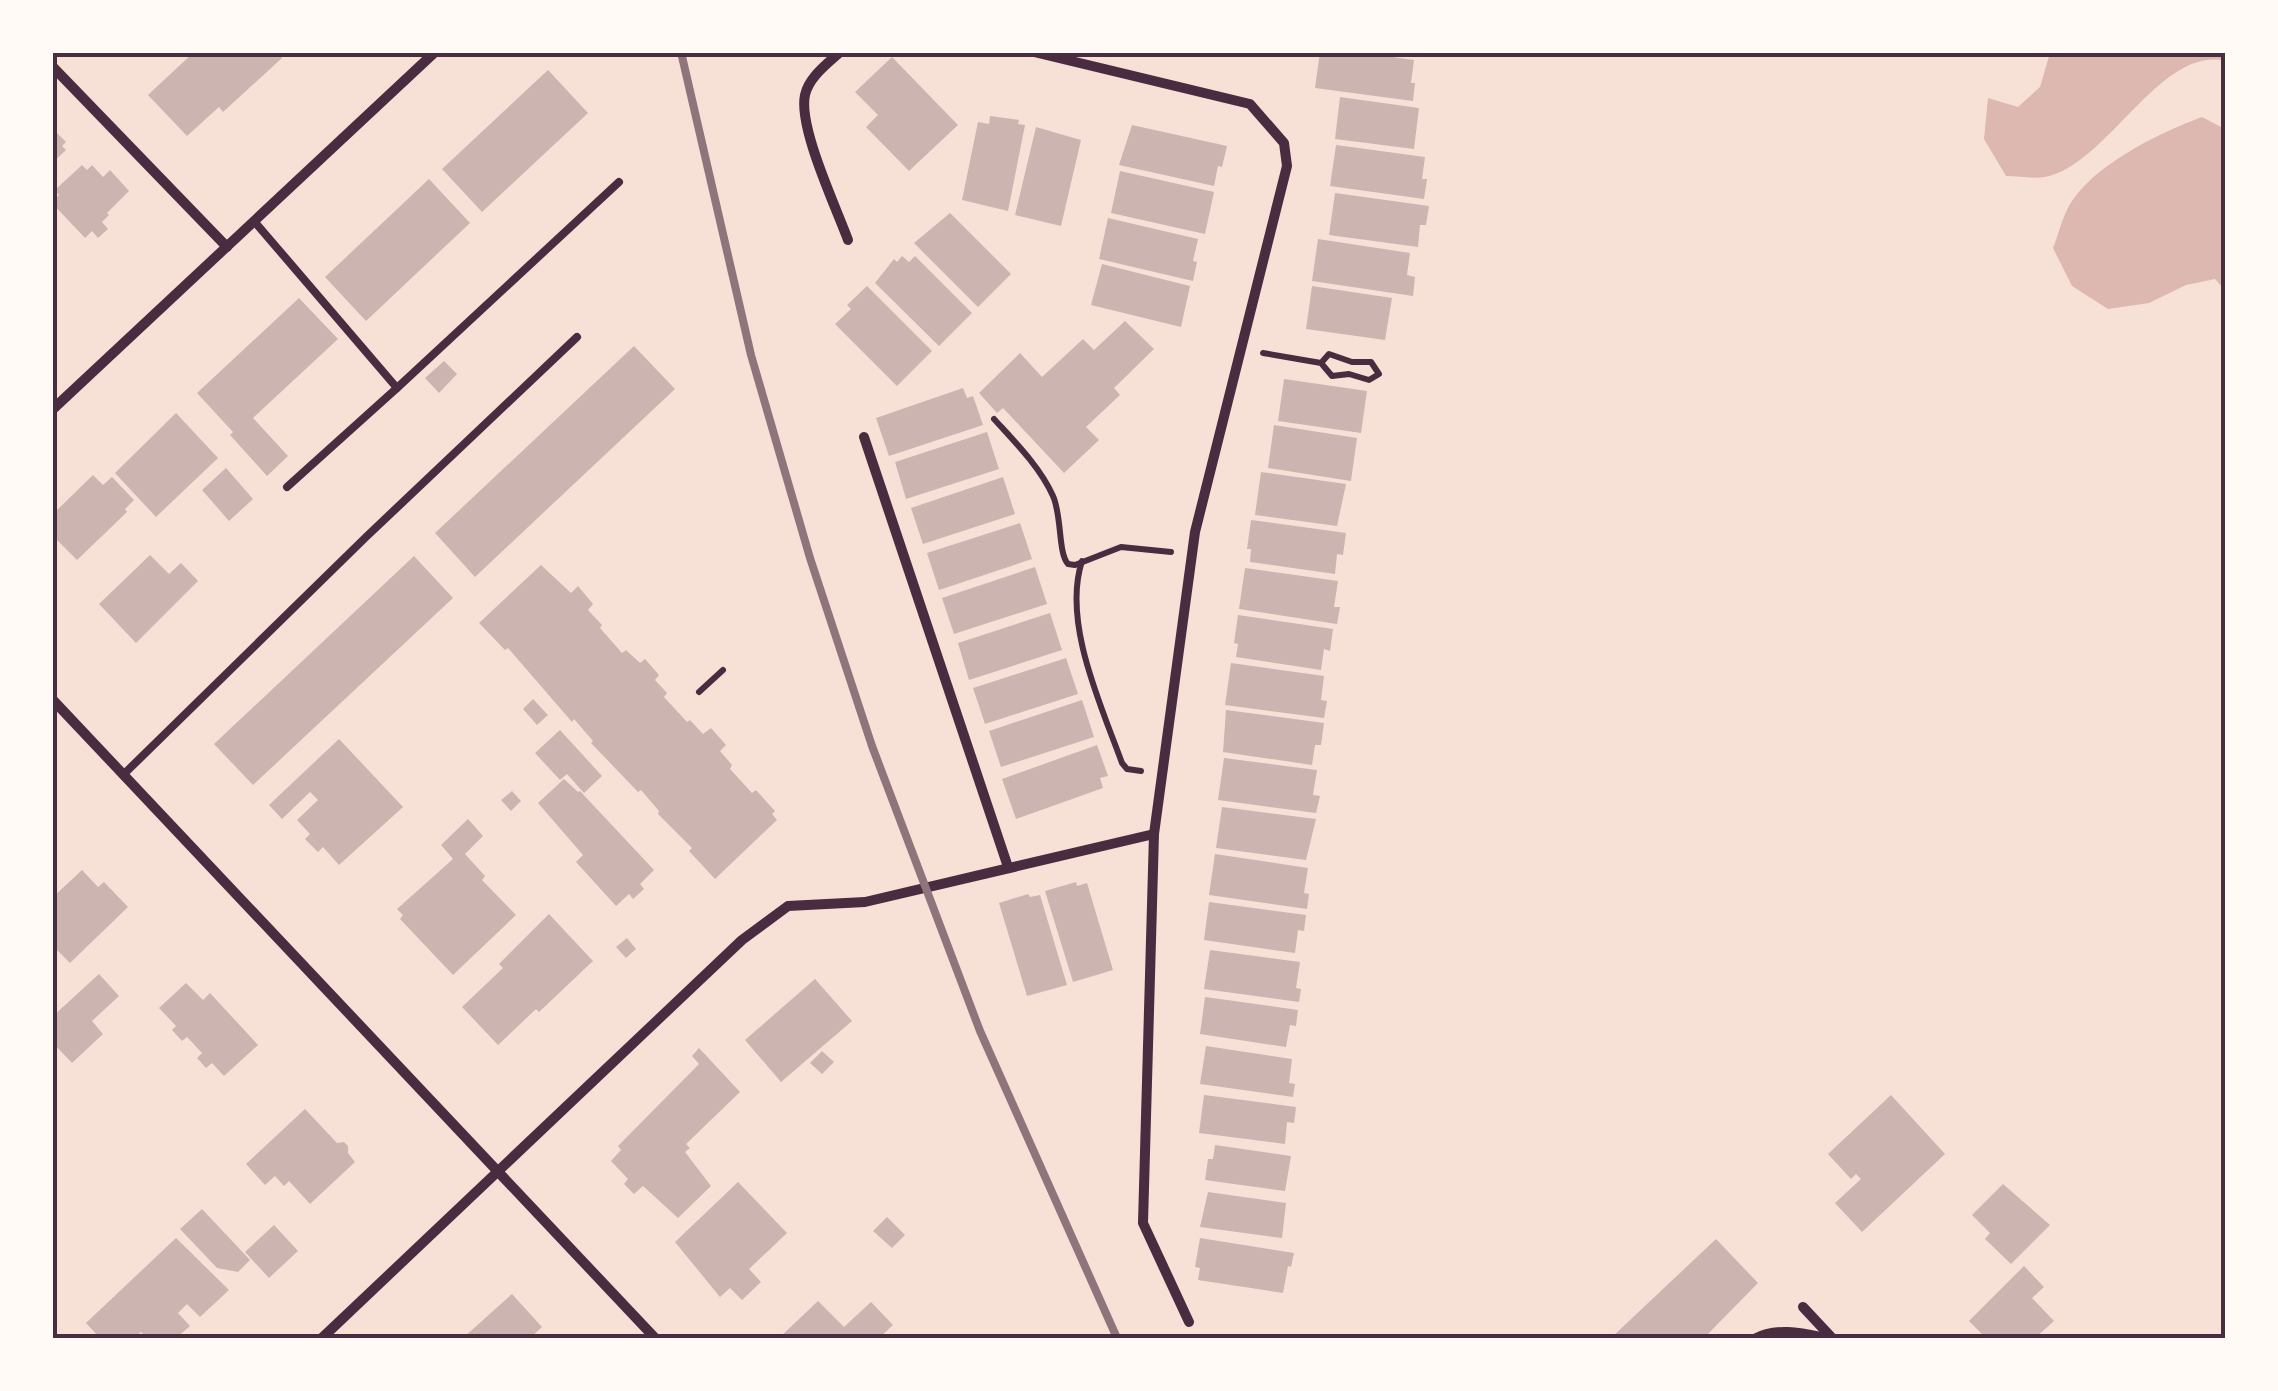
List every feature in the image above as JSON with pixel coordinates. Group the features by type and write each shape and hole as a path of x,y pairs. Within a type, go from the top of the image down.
{"street":[{"path":"52,410 435,52"},
{"path":"840,52 816,74 805,94 805,116 848,240"},
{"path":"1034,52 1250,104 1284,143 1287,166 1192,554 1154,834 1142,1223 1189,1322"},
{"path":"52,66 226,247"},
{"path":"864,437 1008,867"},
{"path":"52,700 654,1338"},
{"path":"322,1338 742,940 788,906 864,902 1154,834"},
{"path":"1803,1307 1832,1338"}],"lane":[{"path":"287,486 619,182"},
{"path":"254,221 398,388"},
{"path":"123,774 577,337"},
{"path":"1754,1338 1788,1330 1832,1338"}],"path":[{"path":"1242,349 1321,363 1332,376 1350,374 1369,380 1379,374 1371,362 1352,362 1329,354 1321,363"},
{"path":"994,419 1053,496 1062,527 1063,559 1068,564 1121,547 1192,554"},
{"path":"1082,561 1076,622 1122,763 1127,768 1162,774"},
{"path":"699,692 722,670"}],"shaded area":[{"path":"2225,52 2226,61 2202,61 2179,71 2156,88 2091,152 2068,168 2045,177 2006,176 1984,139 1988,98 2018,107 2040,87 2050,53"},
{"path":"2202,117 2225,129 2225,290 2215,279 2186,285 2149,303 2108,309 2072,286 2053,248 2067,210 2091,180 2126,153"}],"building":[{"path":"194,52 277,52 282,58 223,112 219,107 187,136 148,95"},
{"path":"1320,52 1356,52 1414,60 1413,101 1315,88"},
{"path":"892,57 958,125 909,171 866,127 878,115 855,92"},
{"path":"548,70 588,113 482,212 442,169"},
{"path":"1340,97 1419,108 1414,149 1335,139"},
{"path":"990,116 1019,120 1018,124 1025,125 1008,211 962,200 978,122 989,124"},
{"path":"1132,125 1227,146 1214,186 1119,165"},
{"path":"1036,127 1081,140 1061,226 1015,215"},
{"path":"52,128 66,142 62,146 66,150 52,163"},
{"path":"1336,145 1425,157 1424,199 1330,186"},
{"path":"82,165 87,170 92,165 103,177 110,170 129,191 107,213 102,222 108,229 98,238 92,231 85,238 52,203 59,195 55,190"},
{"path":"1120,171 1214,192 1205,234 1111,213"},
{"path":"429,179 470,223 366,321 325,277"},
{"path":"1335,193 1429,206 1426,225 1420,225 1418,247 1329,235"},
{"path":"950,213 1011,274 978,307 914,243"},
{"path":"1108,218 1198,239 1193,281 1099,259"},
{"path":"1318,239 1410,253 1407,275 1415,277 1413,296 1312,281"},
{"path":"902,256 909,262 915,256 972,313 939,346 875,283 894,259 897,262"},
{"path":"1102,264 1190,286 1181,327 1091,305"},
{"path":"867,286 932,351 897,386 835,324 851,309 847,305"},
{"path":"1312,286 1392,298 1385,340 1306,329"},
{"path":"299,298 338,339 253,418 288,456 267,476 197,393"},
{"path":"1125,321 1154,349 1114,388 1120,395 1086,427 1099,440 1064,473 1003,408 997,413 979,393 1020,353 1042,377 1083,339 1094,350"},
{"path":"634,346 675,389 475,577 435,533"},
{"path":"444,361 457,374 439,393 425,378"},
{"path":"1284,379 1367,391 1361,433 1278,421"},
{"path":"963,388 967,398 973,396 983,425 889,456 876,418"},
{"path":"176,413 218,458 156,517 115,473"},
{"path":"1274,425 1357,438 1351,481 1268,468"},
{"path":"987,432 999,469 906,499 895,462"},
{"path":"226,468 253,499 229,521 202,490"},
{"path":"1261,472 1346,484 1337,526 1255,515"},
{"path":"93,475 103,485 112,477 134,500 125,509 127,512 77,560 52,535 52,515"},
{"path":"1003,477 1015,514 923,544 911,508"},
{"path":"1251,520 1346,533 1343,555 1337,554 1335,574 1250,562 1251,549 1247,549"},
{"path":"1020,523 1032,559 939,590 927,553"},
{"path":"150,555 169,574 181,563 198,581 136,643 99,604"},
{"path":"414,556 453,598 253,785 214,744"},
{"path":"541,565 571,593 578,586 593,604 588,610 602,625 600,628 622,653 626,650 640,663 645,659 659,675 655,680 667,693 664,697 687,722 690,720 703,734 711,728 726,745 720,751 732,765 730,769 775,811 772,814 777,820 715,879 641,790 638,792 508,648 505,650 479,623"},
{"path":"1035,567 1047,604 954,634 942,598"},
{"path":"1245,568 1338,581 1334,607 1340,607 1337,624 1239,609"},
{"path":"1050,613 1062,650 969,680 958,643"},
{"path":"1238,615 1333,629 1330,651 1324,649 1321,670 1236,657"},
{"path":"1066,658 1078,694 985,724 973,688"},
{"path":"1231,663 1324,676 1324,718 1225,705"},
{"path":"533,699 548,715 537,725 523,709"},
{"path":"1082,700 1094,737 1001,767 989,731"},
{"path":"1226,710 1324,723 1321,745 1315,745 1312,765 1223,752"},
{"path":"560,730 602,776 584,793 567,774 560,780 535,753"},
{"path":"339,739 403,807 339,865 323,847 318,852 305,839 310,834 297,820 318,800 310,792 282,819 269,805"},
{"path":"1097,745 1108,776 1100,778 1103,788 1016,819 1002,779"},
{"path":"1224,758 1317,770 1313,795 1320,796 1316,813 1218,800"},
{"path":"564,779 654,870 640,884 644,889 633,899 629,894 616,906 576,862 583,855 538,803"},
{"path":"512,791 521,801 511,811 501,800"},
{"path":"1222,807 1316,819 1306,860 1216,848"},
{"path":"468,819 483,836 465,854 485,876 482,880 516,915 453,975 400,919 403,915 397,909 453,859 441,845"},
{"path":"1215,854 1308,868 1304,893 1309,894 1307,909 1209,895"},
{"path":"82,870 98,887 104,882 128,907 70,963 52,945 52,898"},
{"path":"1076,882 1077,886 1087,883 1113,970 1073,982 1045,891"},
{"path":"1028,894 1040,895 1067,985 1027,996 999,903"},
{"path":"1209,902 1306,915 1304,931 1298,930 1295,953 1204,940"},
{"path":"549,914 593,961 498,1045 462,1007 503,968 499,964"},
{"path":"627,938 636,949 626,958 616,947"},
{"path":"1210,950 1300,962 1296,988 1301,989 1299,1002 1204,989"},
{"path":"99,974 119,996 92,1021 103,1034 72,1063 52,1042 52,1017"},
{"path":"815,979 852,1021 781,1082 745,1040"},
{"path":"186,983 203,1000 210,993 258,1045 224,1076 212,1063 206,1068 197,1058 202,1053 187,1037 182,1041 172,1030 176,1026 159,1008"},
{"path":"1205,997 1298,1010 1296,1026 1290,1025 1286,1047 1200,1034"},
{"path":"1206,1046 1292,1059 1289,1083 1295,1084 1293,1097 1200,1084"},
{"path":"699,1048 740,1092 686,1144 690,1148 685,1152 711,1186 678,1218 643,1186 634,1194 624,1184 628,1179 611,1161 621,1150 618,1146 699,1064 692,1056"},
{"path":"822,1051 834,1062 822,1074 810,1063"},
{"path":"1204,1095 1296,1107 1294,1123 1287,1122 1285,1144 1199,1133"},
{"path":"1891,1095 1945,1154 1862,1232 1835,1203 1861,1179 1856,1174 1851,1179 1828,1154"},
{"path":"305,1109 337,1143 348,1146 355,1162 310,1204 289,1181 284,1186 275,1176 265,1185 246,1164"},
{"path":"1215,1145 1291,1156 1285,1191 1205,1180"},
{"path":"738,1182 787,1233 749,1269 761,1282 742,1300 730,1288 720,1297 675,1242"},
{"path":"2003,1184 2050,1225 2011,1264 1985,1239 1990,1233 1972,1215"},
{"path":"1208,1192 1286,1203 1282,1238 1200,1227"},
{"path":"202,1209 250,1260 238,1272 217,1268 180,1229"},
{"path":"887,1217 905,1235 892,1248 873,1231"},
{"path":"274,1225 298,1251 269,1278 245,1252"},
{"path":"176,1238 229,1290 200,1317 187,1304 178,1313 190,1326 176,1338 147,1338 141,1332 134,1338 100,1338 86,1323"},
{"path":"1200,1238 1294,1253 1283,1293 1198,1280 1200,1268 1195,1267"},
{"path":"1716,1239 1758,1283 1704,1338 1611,1338"},
{"path":"2024,1266 2044,1287 2032,1298 2054,1321 2035,1338 1978,1338 1982,1334 1969,1321"},
{"path":"512,1294 542,1327 530,1338 463,1338"},
{"path":"818,1301 844,1327 871,1302 893,1325 879,1338 779,1338"}],"railway":[{"path":"681,52 751,355 810,558 872,746 980,1031 1117,1338"}]}
